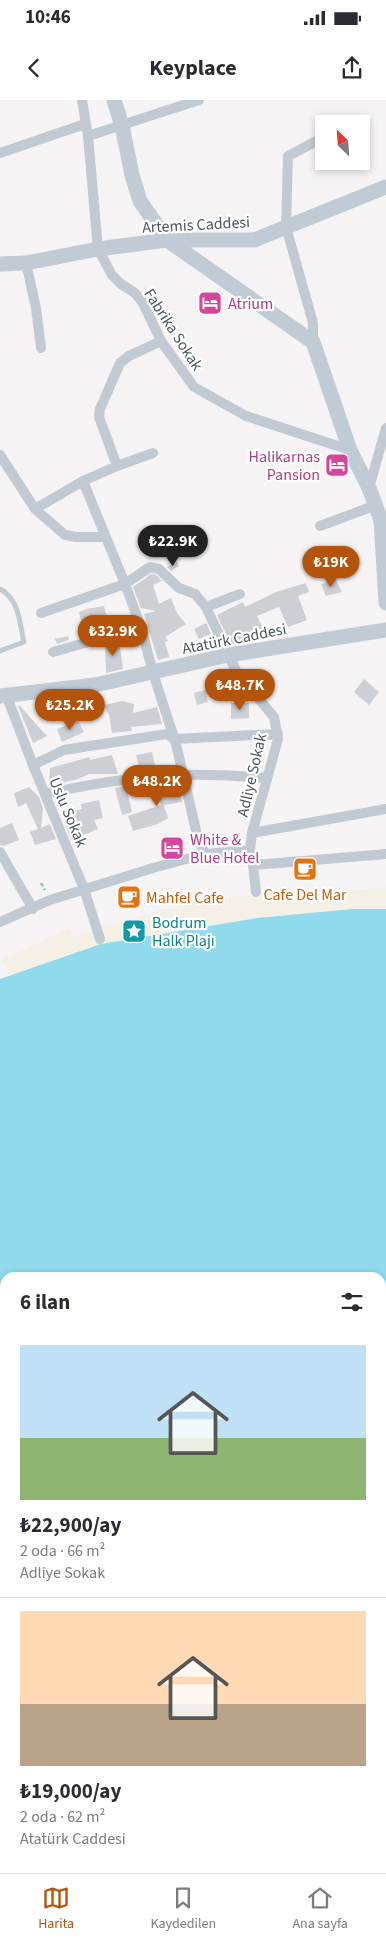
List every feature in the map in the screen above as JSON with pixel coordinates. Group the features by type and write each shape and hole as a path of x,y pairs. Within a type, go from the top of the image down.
{"street":[{"path":"82,100 88,136 98,249"},
{"path":"114,100 140,201 167,240 314,342"},
{"path":"88,136 199,100"},
{"path":"0,153 85,124"},
{"path":"315,142 288,156 286,227 313,323 314,342 350,450 369,488 381,520 385,539 386,604"},
{"name":"Artemis Caddesi","path":"0,264 26,263 98,249 167,240 254,240 386,187"},
{"name":"Fabrika Sokak","path":"98,249 112,275 121,284 135,293 142,303 161,341 194,387 246,416 350,450"},
{"path":"26,263 36,308 41,348"},
{"path":"117,466 99,417 100,409 120,363 129,356 161,341"},
{"path":"369,488 386,428"},
{"path":"35,509 83,480 153,453"},
{"path":"0,455 35,509 65,534 76,537 106,537"},
{"path":"83,480 141,627 174,739 198,840 205,854"},
{"path":"320,526 376,505"},
{"name":"Adliye Sokak","path":"125,584 150,567 159,570 180,588 195,594 206,607 237,672 274,717 278,739 252,833 250,850 256,892"},
{"path":"41,613 125,584"},
{"path":"206,607 240,594"},
{"path":"53,652 141,627"},
{"name":"Atatürk Caddesi","path":"4,696 95,685 228,655 386,630"},
{"name":"Uslu Sokak","path":"4,696 84,888 100,939"},
{"path":"33,765 64,750 167,734 174,739 278,734"},
{"path":"45,794 83,785 182,774 267,778"},
{"path":"252,833 386,809"},
{"path":"0,922 50,900 84,888 205,854 250,850"},
{"path":"0,852 33,909"},
{"path":"253,865 386,854"}],"lane":[{"path":"0,589 10,594 16,606 24,642 0,651"}],"sand":[{"name":"Bodrum Halk Plajı","path":"386,887 386,909 351,909 257,918 101,944 10,976 2,960 70,928 74,937 162,909 240,896 296,891"}],"water":[{"path":"352,909 386,909 386,1272 0,1272 0,979 101,944 257,918"}],"building":[{"path":"177,562 179,566 171,571 167,567"},
{"path":"151,574 156,575 162,581 153,585 159,604 171,598 177,613 186,624 165,637 168,641 165,642 169,657 158,660 144,614 156,611 141,608 133,587"},
{"path":"336,580 342,592 326,596 321,584"},
{"path":"306,583 309,592 298,596 307,620 288,627 279,607 257,616 263,628 241,636 244,641 231,645 217,615 243,602 245,607 276,592"},
{"path":"104,606 109,625 115,623 116,627 85,636 79,612"},
{"path":"206,623 211,634 199,639 194,629"},
{"path":"68,636 69,640 57,644 55,639"},
{"path":"119,640 123,669 106,673 105,644"},
{"path":"364,679 379,692 369,705 354,692"},
{"path":"205,690 208,702 197,705 194,693"},
{"path":"122,701 134,704 133,713 157,707 162,724 131,727 132,731 112,733 109,715 104,705"},
{"path":"231,703 249,703 249,718 231,719"},
{"path":"19,705 47,736 33,743"},
{"path":"78,721 84,732 62,742 57,729"},
{"path":"152,752 156,769 140,770 136,755"},
{"path":"112,755 118,774 89,774 78,779 49,786 50,768 90,757 90,760"},
{"path":"178,782 182,802 164,805 168,818 158,824 133,831 128,816 161,805 157,783"},
{"path":"126,786 132,812 122,815 115,788"},
{"path":"29,787 39,797 43,808 41,828 50,824 56,839 35,845 30,832 38,829 26,803 18,807 14,793"},
{"path":"99,800 103,818 94,820 98,829 71,840 64,821 73,818 71,812 82,809 81,804"},
{"path":"12,823 19,840 3,846 0,845 0,828"}],"place":[{"name":"Atrium","path":"210,303"},
{"name":"Halikarnas Pansion","path":"337,465"},
{"name":"White & Blue Hotel","path":"172,848"},
{"name":"Cafe Del Mar","path":"305,869"},
{"name":"Mahfel Cafe","path":"129,897"},
{"name":"Bodrum Halk Plajı","path":"134,931"}]}
